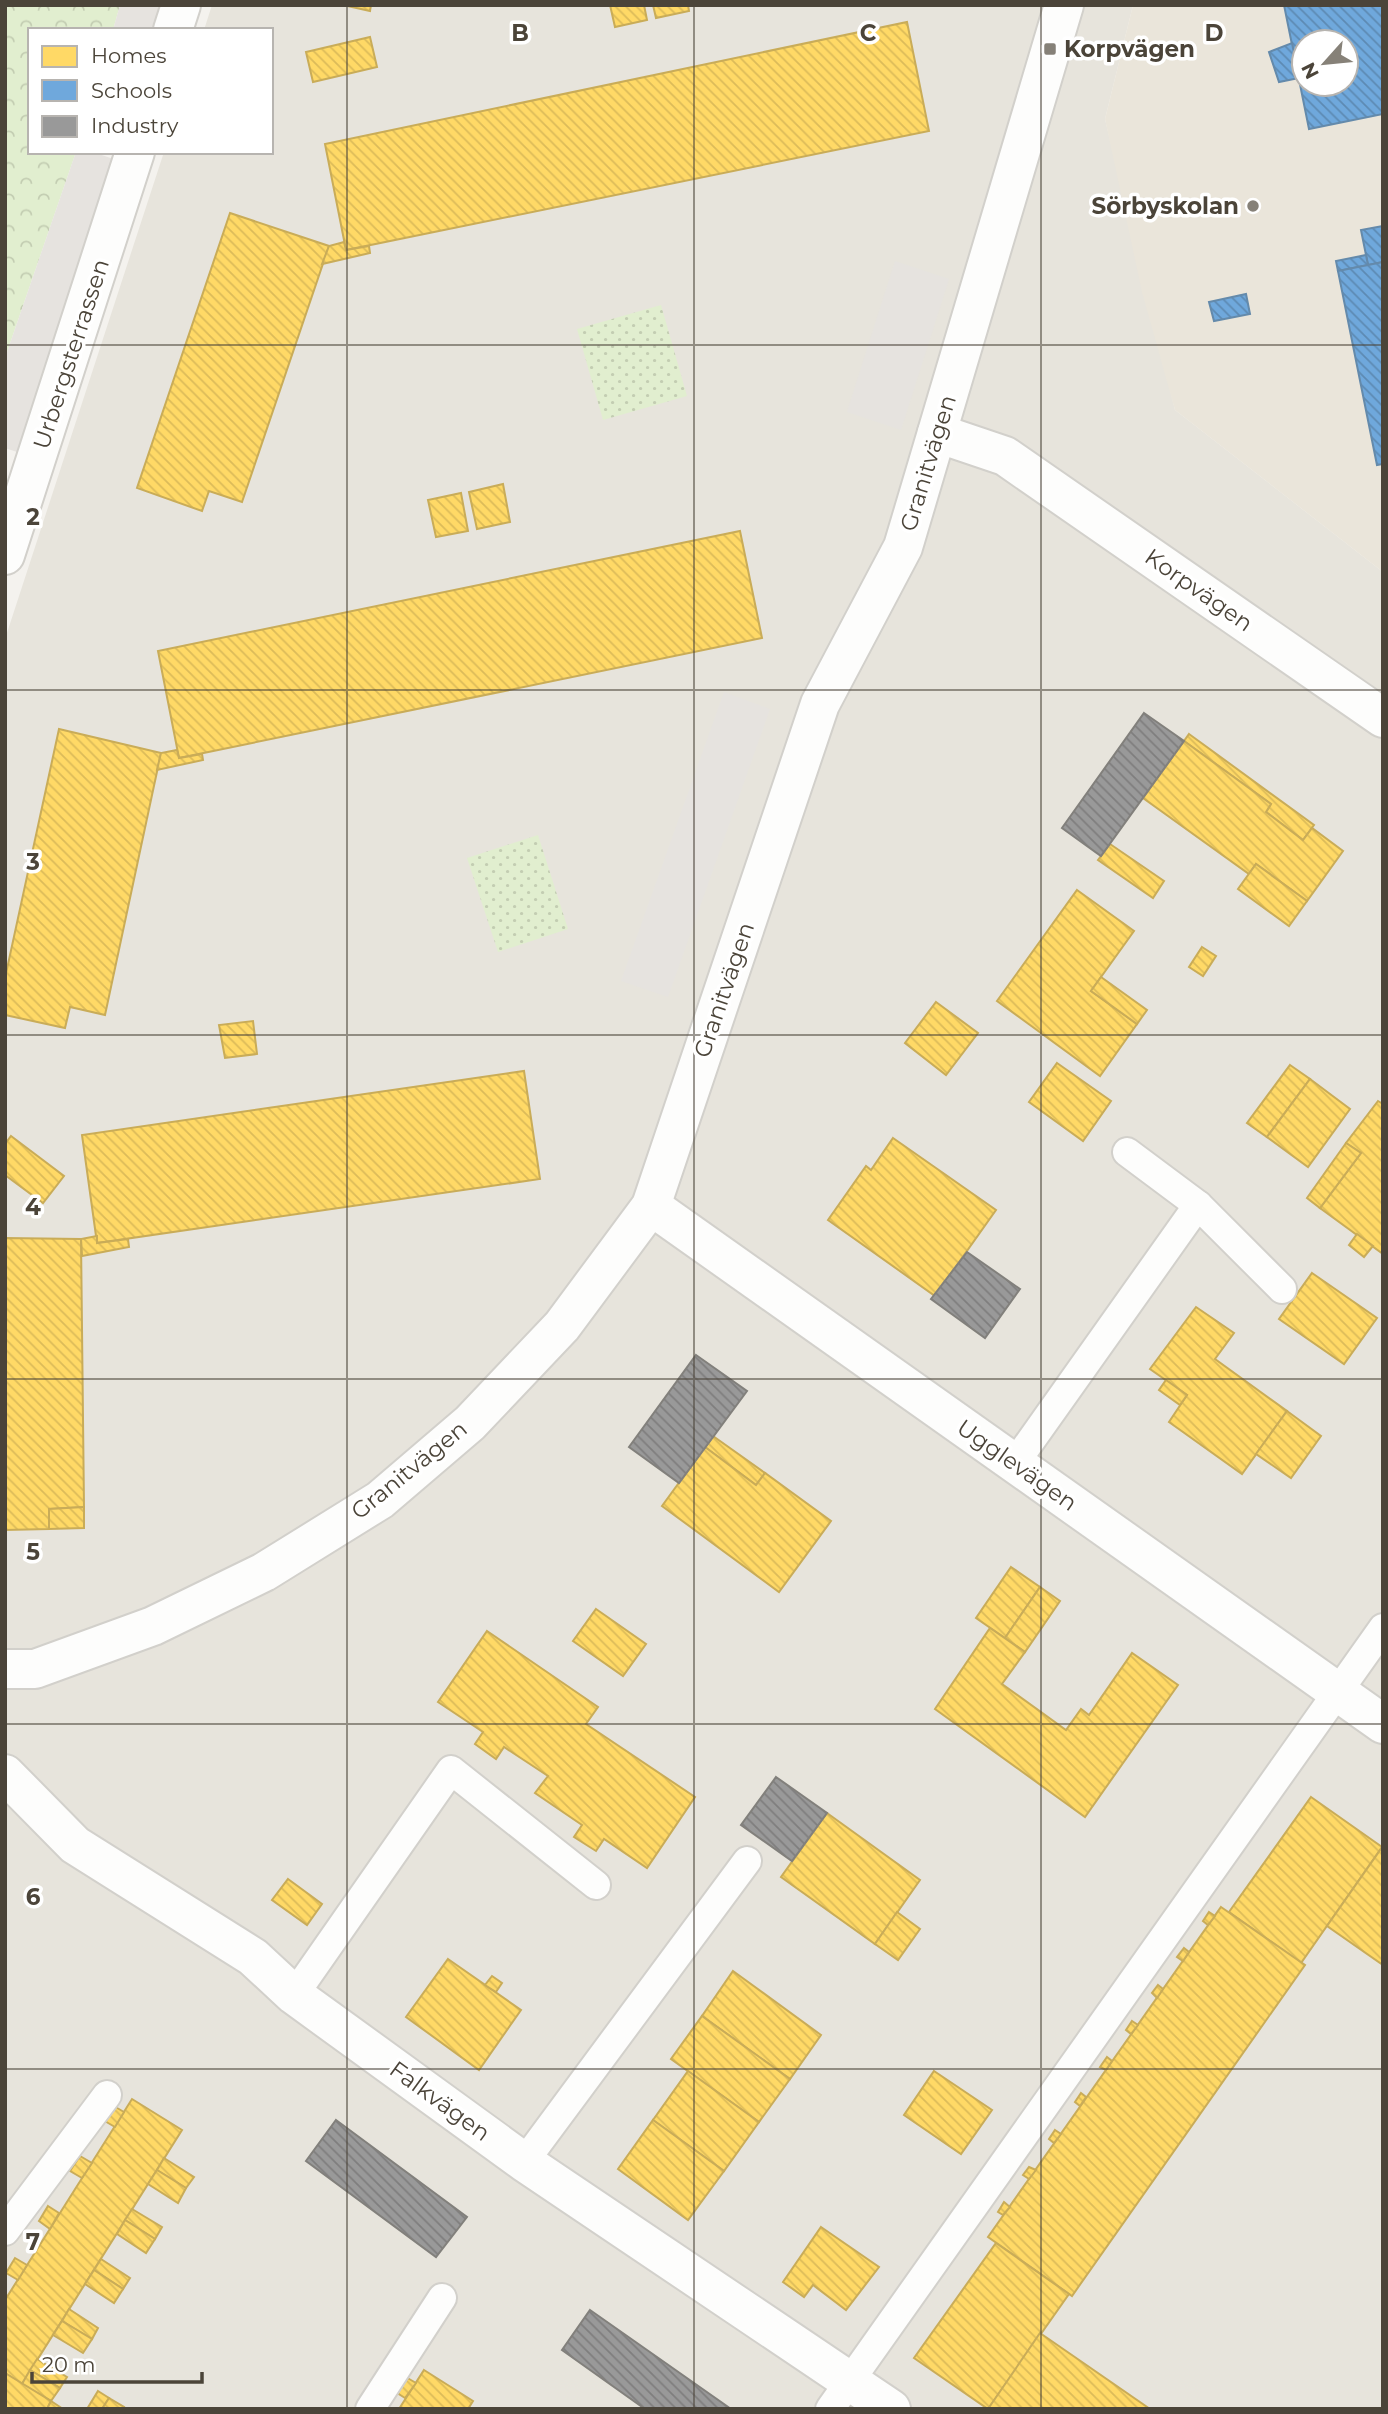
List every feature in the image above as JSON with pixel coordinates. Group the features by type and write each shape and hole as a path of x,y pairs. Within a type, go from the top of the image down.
{"street":[{"path":"174,28 181,5"},
{"name":"Granitvägen","path":"5,1669 35,1669 153,1626 264,1572 380,1500 470,1423 562,1326 651,1206 820,704 903,547 1064,5"},
{"name":"Urbergsterrassen","path":"5,555 134,154"},
{"name":"Korpvägen","path":"937,433 1005,456 1383,718"},
{"name":"Ugglevägen","path":"651,1206 1383,1724"},
{"name":"Falkvägen","path":"5,1773 75,1845 253,1957 294,1995 841,2394 891,2409"}],"lane":[{"path":"1127,1152 1198,1205 1282,1289"},
{"path":"1015,1463 1198,1205"},
{"path":"841,2394 1383,1628"},
{"path":"294,1995 451,1770 596,1885"},
{"path":"524,2162 747,1861"},
{"path":"5,2231 107,2095"},
{"path":"370,2409 442,2298"}],"shaded area":[{"path":"120,5 173,5 167,28 114,28"},
{"path":"212,5 1133,5 1105,119 1175,410 1383,572 1383,2409 5,2409 5,639 163,154 273,154 273,28 205,28"},
{"name":"Sörbyskolan","path":"1133,5 1383,5 1383,572 1175,410 1142,292 1105,119"},
{"path":"75,154 99,154 125,163 26,455 5,448 5,358"},
{"path":"895,261 949,279 901,430 847,412"},
{"path":"724,692 770,709 668,997 621,981"}],"green space":[{"path":"5,5 120,5 114,28 28,28 28,154 75,154 5,358"},
{"path":"661,305 687,396 603,420 577,329"},
{"path":"538,835 568,929 498,952 467,858"}],"building: Homes":[{"path":"343,5 371,5 370,11"},
{"path":"610,5 644,5 647,20 615,27"},
{"path":"653,5 688,5 689,11 656,18"},
{"path":"907,22 929,131 346,250 325,144"},
{"path":"370,37 377,67 313,82 306,52"},
{"path":"230,213 329,246 242,502 209,491 202,511 137,488"},
{"path":"344,242 346,250 369,246 370,253 322,264 329,246"},
{"path":"503,484 510,522 477,529 469,492"},
{"path":"461,493 468,531 436,537 428,500"},
{"path":"740,531 762,638 179,758 158,651"},
{"path":"59,729 161,753 105,1015 70,1007 65,1028 5,1015 5,978"},
{"path":"1189,734 1314,825 1303,840 1266,812 1271,804 1184,741"},
{"path":"1184,741 1271,804 1266,812 1303,840 1312,828 1343,851 1307,901 1256,864 1249,874 1143,798"},
{"path":"177,750 179,758 202,754 203,760 157,770 161,753"},
{"path":"1110,844 1164,881 1153,898 1098,860"},
{"path":"1256,864 1307,901 1289,926 1238,889"},
{"path":"1077,890 1134,931 1091,991 1137,1024 1100,1076 997,1001"},
{"path":"1202,947 1216,956 1203,976 1189,967"},
{"path":"1101,977 1147,1010 1137,1024 1091,991"},
{"path":"936,1002 978,1033 946,1075 905,1043"},
{"path":"253,1021 257,1054 225,1058 219,1025"},
{"path":"1057,1063 1111,1101 1083,1141 1029,1102"},
{"path":"1290,1065 1310,1079 1267,1137 1247,1123"},
{"path":"524,1071 540,1179 97,1243 82,1135"},
{"path":"1310,1079 1350,1109 1308,1167 1267,1137"},
{"path":"1378,1101 1383,1104 1383,1254 1320,1208 1361,1153 1346,1143"},
{"path":"11,1136 64,1176 43,1203 5,1175 5,1144"},
{"path":"893,1138 996,1210 935,1296 828,1220 866,1166 871,1170"},
{"path":"1346,1143 1361,1153 1320,1208 1307,1198"},
{"path":"1357,1234 1373,1246 1364,1257 1349,1245"},
{"path":"97,1236 97,1243 128,1239 129,1247 82,1256 81,1239"},
{"path":"5,1238 81,1239 84,1507 49,1509 49,1529 5,1530"},
{"path":"1312,1273 1377,1318 1344,1364 1279,1319"},
{"path":"1196,1307 1234,1333 1215,1359 1287,1411 1242,1474 1169,1422 1187,1395 1150,1369"},
{"path":"1166,1380 1187,1395 1180,1405 1159,1390"},
{"path":"1287,1411 1321,1436 1291,1478 1256,1454"},
{"path":"713,1436 765,1473 756,1485 705,1447"},
{"path":"705,1447 756,1485 765,1473 831,1521 779,1592 662,1506"},
{"path":"84,1507 84,1528 49,1529 49,1509"},
{"path":"1011,1567 1040,1587 1005,1638 976,1618"},
{"path":"1040,1587 1060,1601 1025,1652 1005,1638"},
{"path":"596,1609 646,1644 623,1676 573,1641"},
{"path":"990,1628 1025,1652 1002,1684 1066,1730 1081,1709 1089,1715 1132,1653 1178,1685 1085,1817 935,1709"},
{"path":"487,1631 598,1707 586,1724 695,1797 647,1868 604,1839 596,1851 574,1837 582,1825 535,1793 548,1776 504,1747 496,1759 475,1744 483,1732 438,1702"},
{"path":"1311,1797 1382,1847 1301,1963 1229,1912"},
{"path":"827,1813 920,1880 875,1944 781,1877"},
{"path":"1383,1846 1383,1965 1327,1926"},
{"path":"288,1879 322,1904 307,1925 272,1900"},
{"path":"1221,1907 1305,1965 1072,2296 988,2237"},
{"path":"897,1912 920,1929 898,1960 875,1944"},
{"path":"1209,1912 1215,1916 1208,1925 1203,1921"},
{"path":"1184,1948 1189,1952 1183,1961 1177,1957"},
{"path":"448,1959 521,2010 479,2070 406,2017"},
{"path":"733,1971 821,2035 790,2079 702,2016"},
{"path":"492,1976 502,1983 496,1992 485,1985"},
{"path":"1158,1985 1163,1989 1157,1998 1152,1993"},
{"path":"702,2016 790,2079 759,2122 671,2059"},
{"path":"1132,2021 1138,2025 1131,2034 1126,2030"},
{"path":"1107,2057 1112,2061 1106,2070 1100,2067"},
{"path":"688,2071 759,2122 724,2171 653,2120"},
{"path":"934,2071 992,2110 961,2154 904,2115"},
{"path":"1081,2093 1086,2097 1080,2106 1075,2102"},
{"path":"132,2099 182,2130 22,2384 5,2373 5,2300"},
{"path":"112,2105 124,2112 115,2127 103,2120"},
{"path":"653,2120 724,2171 688,2220 618,2169"},
{"path":"1055,2130 1061,2134 1054,2143 1049,2139"},
{"path":"80,2156 92,2163 82,2178 70,2171"},
{"path":"164,2158 194,2177 186,2188 157,2170"},
{"path":"1029,2167 1036,2170 1029,2179 1023,2175"},
{"path":"157,2170 186,2188 178,2203 148,2184"},
{"path":"1004,2202 1010,2207 1003,2215 998,2212"},
{"path":"48,2206 59,2213 50,2229 39,2221"},
{"path":"132,2209 162,2227 155,2239 125,2220"},
{"path":"125,2220 155,2239 146,2253 117,2234"},
{"path":"821,2227 879,2267 846,2310 813,2285 804,2297 783,2282"},
{"path":"996,2243 1069,2294 988,2409 914,2358"},
{"path":"15,2258 27,2265 18,2280 6,2273"},
{"path":"101,2259 130,2278 123,2289 94,2270"},
{"path":"94,2270 123,2289 114,2303 85,2284"},
{"path":"69,2309 98,2328 92,2339 62,2321"},
{"path":"62,2321 92,2339 83,2353 53,2335"},
{"path":"1040,2333 1150,2409 988,2409"},
{"path":"37,2359 67,2377 60,2388 30,2370"},
{"path":"30,2370 60,2388 51,2401 22,2384"},
{"path":"424,2370 473,2401 468,2409 399,2409"},
{"path":"5,2373 51,2401 47,2409 5,2409"},
{"path":"404,2376 416,2383 405,2398 394,2391"},
{"path":"98,2391 109,2398 102,2409 87,2409"},
{"path":"109,2398 124,2407 123,2409 102,2409"},
{"path":"51,2401 63,2409 47,2409"}],"building: Schools":[{"path":"1284,5 1383,5 1383,114 1309,129 1303,98 1360,98 1360,28 1290,28 1290,35"},
{"path":"1290,44 1290,80 1279,82 1269,52"},
{"path":"1383,226 1383,262 1368,265 1361,230"},
{"path":"1366,255 1368,265 1338,271 1336,261"},
{"path":"1383,262 1383,464 1377,465 1338,271"},
{"path":"1246,294 1250,314 1214,321 1209,302"}],"building: Industry":[{"path":"1144,713 1184,741 1101,856 1062,828"},
{"path":"967,1252 1020,1289 985,1338 931,1299"},
{"path":"696,1355 747,1391 679,1483 629,1447"},
{"path":"776,1777 827,1813 792,1861 741,1825"},
{"path":"336,2120 467,2217 436,2257 306,2161"},
{"path":"590,2310 731,2409 645,2409 562,2350"}],"place":[{"name":"Korpvägen","path":"1050,49"},
{"name":"Sörbyskolan","path":"1253,206"}]}
